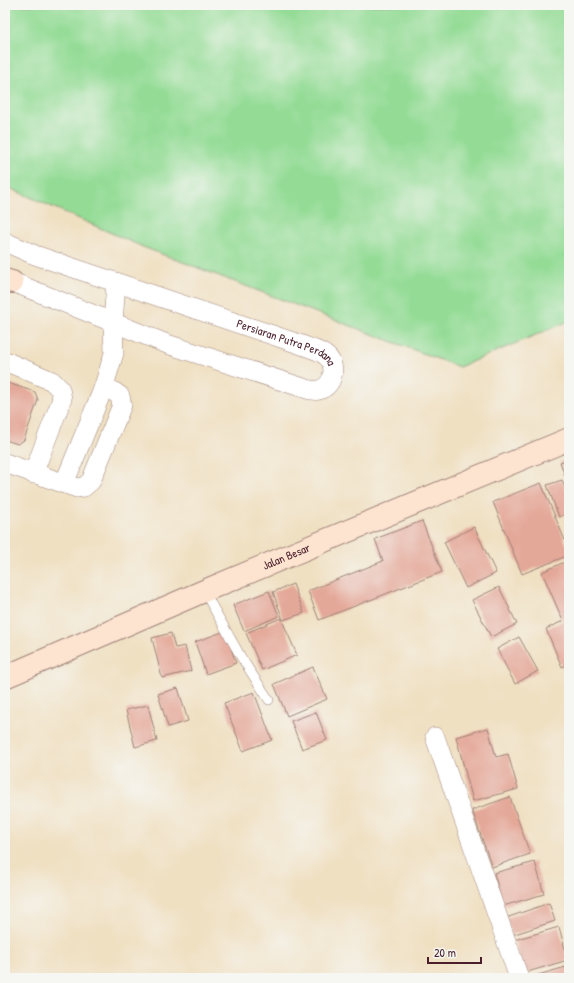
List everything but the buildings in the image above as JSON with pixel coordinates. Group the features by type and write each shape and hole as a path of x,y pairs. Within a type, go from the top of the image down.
{"street":[{"name":"Persiaran Putra Perdana","path":"5,242 35,255 325,354 330,360 333,368 332,378 327,386 318,390 310,390 167,344 7,280"},
{"path":"64,484 103,389 114,353 113,323 116,282"},
{"path":"5,361 52,381 60,389 62,400 33,474"},
{"path":"5,463 33,474 77,488 84,487 91,481 122,405 120,396 103,389"},
{"name":"Jalan Besar","path":"5,677 204,591 569,438"},
{"path":"435,737 519,978"}],"lane":[{"path":"204,591 241,657 269,700"}],"green space":[{"path":"5,5 569,5 569,321 459,367 143,247 5,185"}]}
